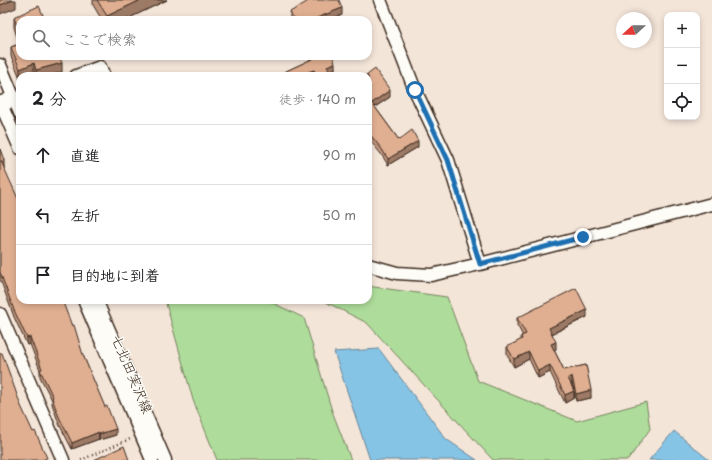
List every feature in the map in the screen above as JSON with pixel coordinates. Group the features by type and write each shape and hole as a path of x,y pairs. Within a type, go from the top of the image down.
{"street":[{"path":"380,0 415,90 448,160 480,264"},
{"path":"0,65 7,101 16,134"},
{"path":"87,72 100,67 102,72"},
{"path":"7,101 16,109"},
{"path":"372,266 397,272 431,276 712,204"},
{"name":"七北田実沢線","path":"86,304 152,460"},
{"path":"98,304 165,460"},
{"path":"0,314 63,460"}],"path":[{"path":"81,460 132,438"}],"green space":[{"path":"372,286 447,297 478,381 577,421 646,402 650,429 628,460 493,460 367,323 330,304 372,304"},
{"path":"166,304 275,304 304,318 332,411 351,460 217,460 193,400"}],"water":[{"path":"379,349 446,439 477,460 370,460 334,352"},
{"path":"674,431 709,460 649,460"}],"building":[{"path":"0,0 13,0 0,5"},
{"path":"97,0 141,0 107,16"},
{"path":"310,0 339,0 342,8 322,16 292,16 290,12"},
{"path":"39,6 43,16 16,16"},
{"path":"16,45 16,59 11,47"},
{"path":"16,60 61,60 62,63 36,70 34,63 20,69"},
{"path":"310,60 334,60 335,63 327,66 329,72 315,72 314,70 308,72 284,72"},
{"path":"375,69 390,90 372,103 372,72"},
{"path":"372,103 399,140 412,130 418,141 388,159 372,137"},
{"path":"0,149 4,160 1,161 16,194 16,304 64,304 72,326 74,325 83,355 116,429 99,434 99,432 72,443 59,417 52,398 53,397 40,370 42,369 30,337 27,338 14,310 0,272"},
{"path":"576,288 587,310 549,328 556,342 551,344 564,370 586,365 591,390 576,394 572,376 568,378 574,391 565,395 550,365 538,371 529,352 514,359 507,347 522,339 521,336 526,334 517,318"},
{"path":"0,353 2,353 21,406 33,432 35,431 47,458 42,460 0,460"},
{"path":"124,446 129,460 94,460"}],"route":[{"path":"415,90 448,160 480,264 583,237"}]}
